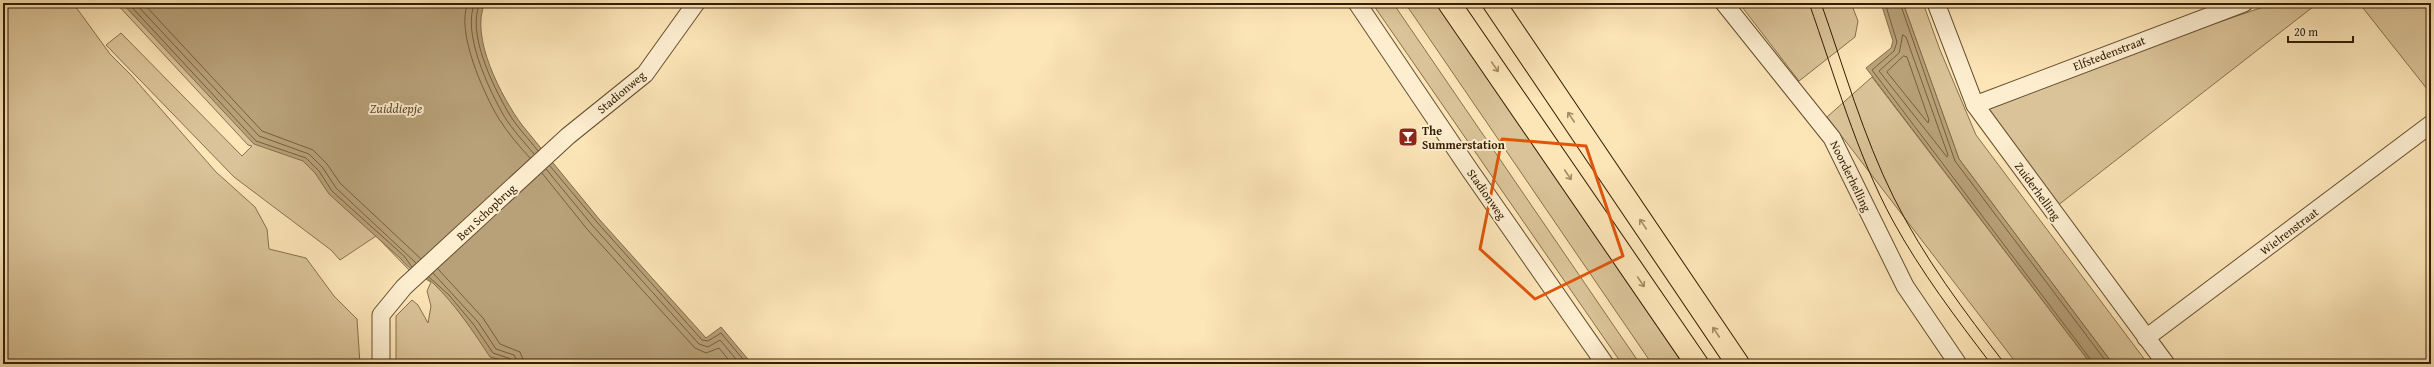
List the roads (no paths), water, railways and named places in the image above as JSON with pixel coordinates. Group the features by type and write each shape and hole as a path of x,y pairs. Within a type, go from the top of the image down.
{"main road":[{"path":"1449,3 1697,364"},
{"path":"1494,3 1738,364"}],"street":[{"name":"Stadionweg","path":"568,136 645,74 696,3"},
{"name":"Stadionweg","path":"1357,3 1605,364"},
{"name":"Noorderhelling","path":"1724,3 1832,138 1905,286 1957,364"},
{"name":"Zuiderhelling","path":"1936,3 1975,104 2166,364"},
{"name":"Elfstedenstraat","path":"1975,104 2244,3"},
{"name":"Wielrenstraat","path":"2146,338 2431,124"},
{"name":"Ben Schopbrug","path":"381,364 381,315 404,287 568,136"}],"water":[{"name":"Zuiddiepje","path":"122,3 485,3 481,17 481,32 484,49 497,83 522,125 599,219 706,338 721,327 752,364 516,364 490,357 456,309 433,283 409,267 329,194 315,173 303,161 254,144"},
{"path":"1881,3 1903,3 1959,159 2113,364 2091,364 1866,68 1891,48 1893,41"}],"tram line":[{"path":"1809,3 1857,141 1868,169 1893,221 1927,277 1991,364"},
{"path":"1821,3 1854,102 1873,151 1894,198 1918,242 1945,284 2005,364"}],"place":[{"name":"The Summerstation","path":"1408,137"}]}
